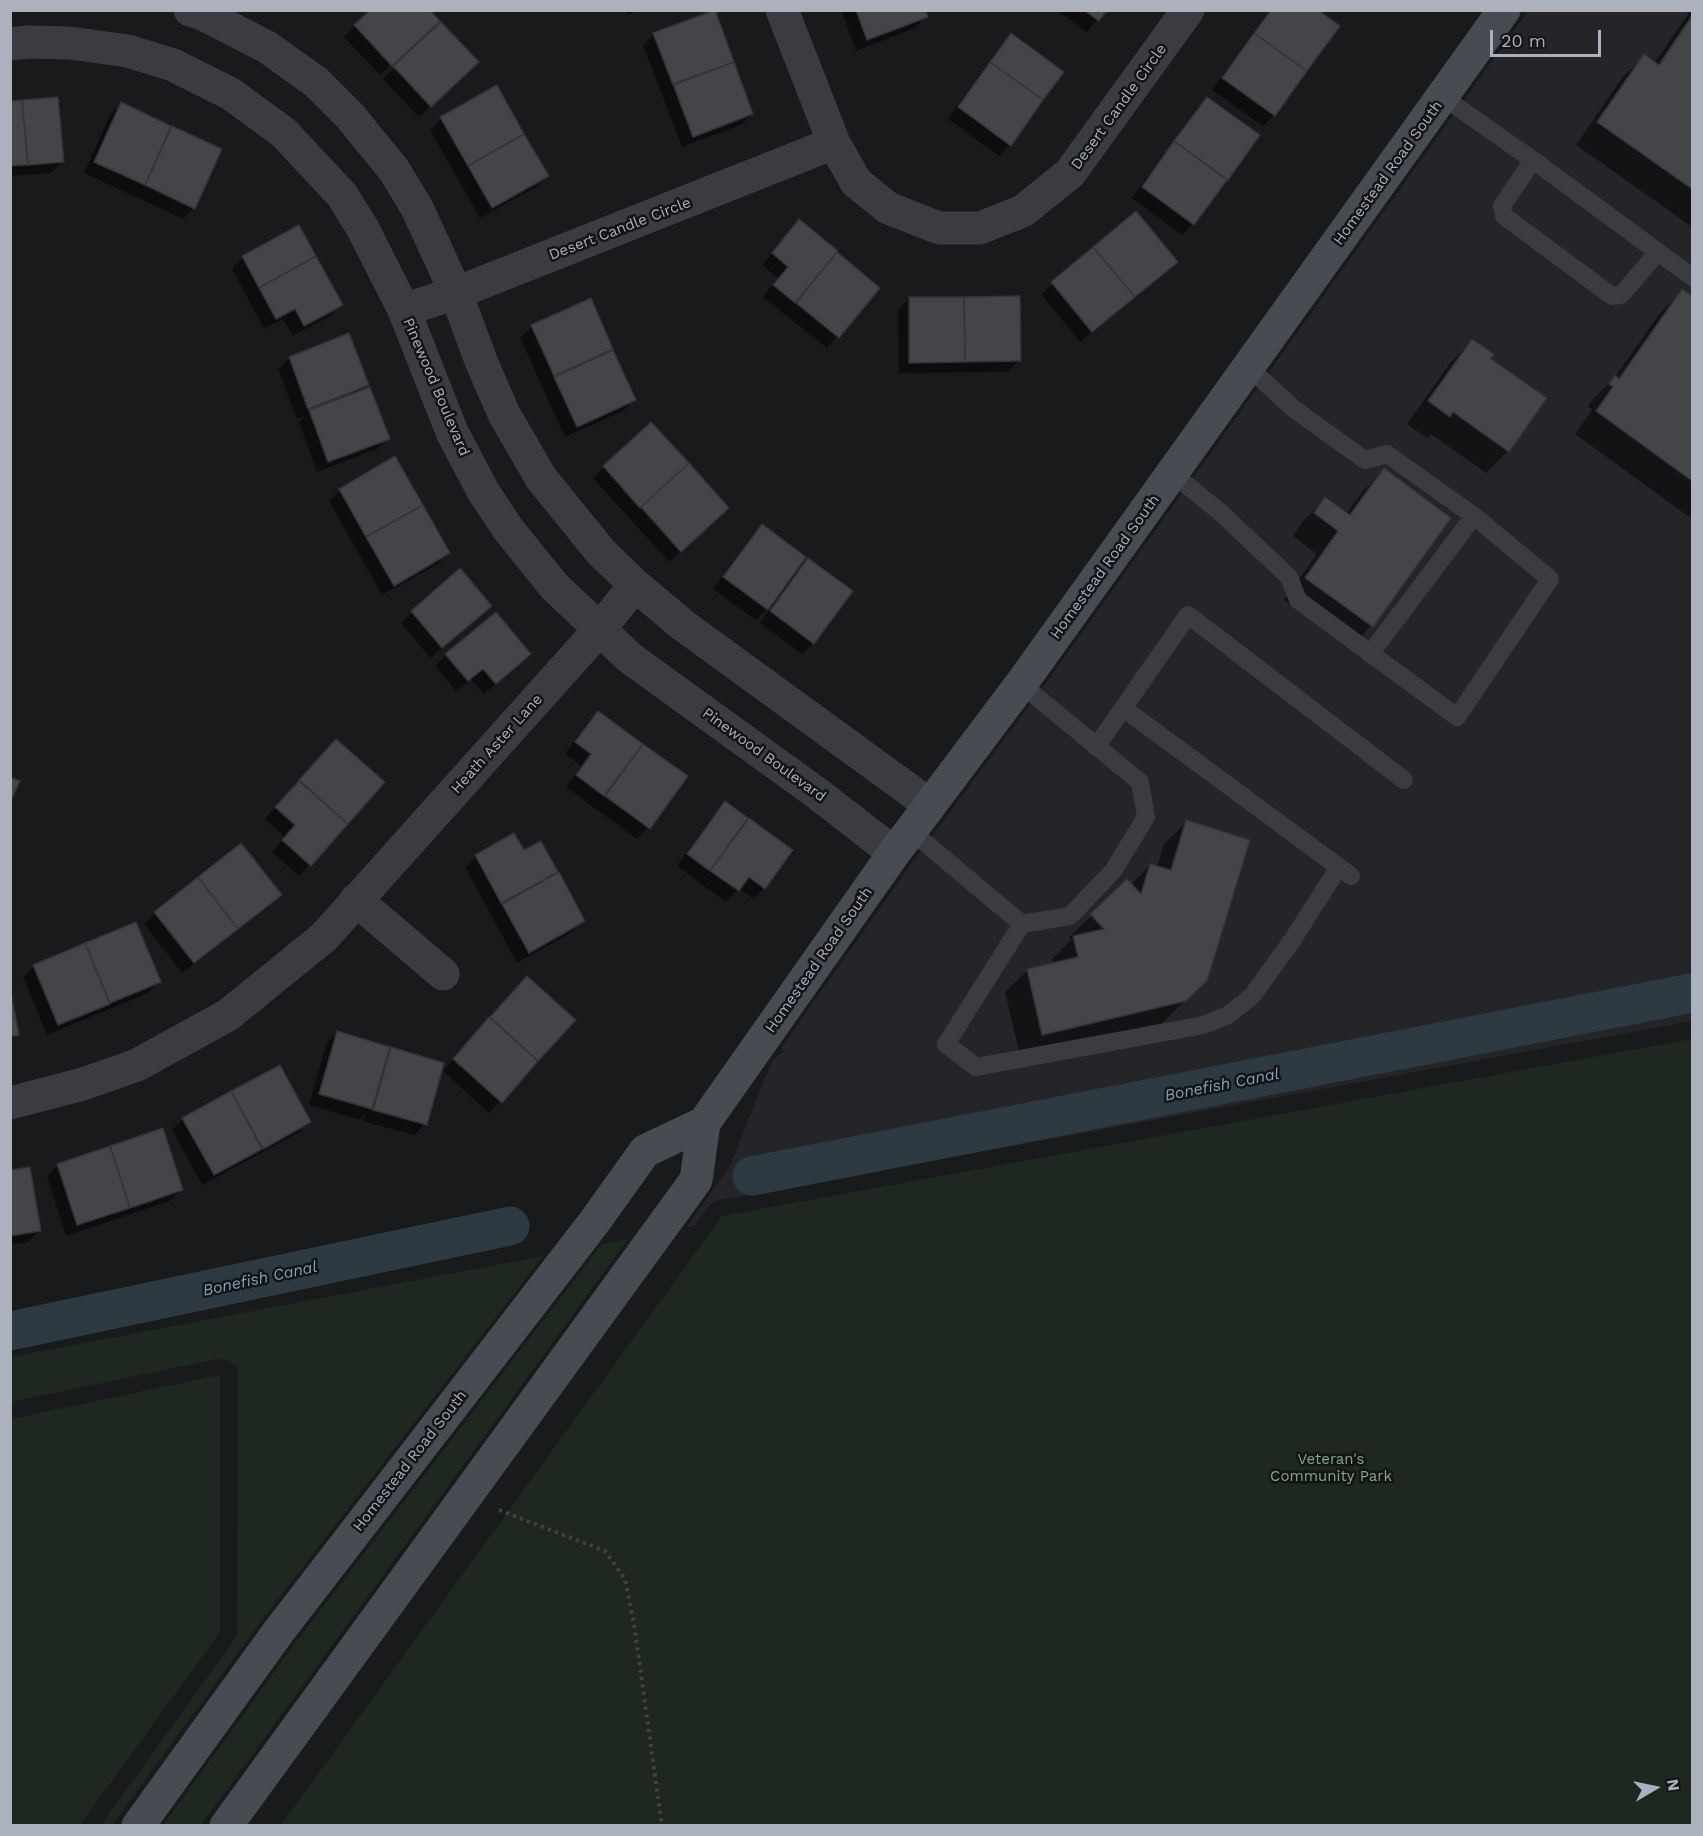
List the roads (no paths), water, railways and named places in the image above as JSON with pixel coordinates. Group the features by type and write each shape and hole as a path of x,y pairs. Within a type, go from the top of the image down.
{"main road":[{"name":"Homestead Road South","path":"226,1826 696,1180 704,1123 903,842 1021,684 1504,10"},
{"name":"Homestead Road South","path":"138,1826 279,1631 595,1221 645,1151 704,1123"}],"street":[{"path":"190,10 203,14 267,47 316,82 350,116 400,180 417,208 456,294 504,414 541,478 601,552 635,585 702,640 930,805"},
{"name":"Desert Candle Circle","path":"782,10 834,143 856,182 888,208 939,228 980,228 1023,211 1071,173 1188,10"},
{"name":"Pinewood Boulevard","path":"10,44 70,43 128,51 173,65 231,94 284,133 342,195 363,229 404,310 452,432 483,491 508,529 554,586 630,658 818,794 903,842"},
{"name":"Desert Candle Circle","path":"404,310 456,294 834,143"},
{"name":"Heath Aster Lane","path":"10,1103 83,1084 137,1065 228,1015 324,937 599,630 635,585"},
{"path":"356,900 443,974"}],"lane":[{"path":"1443,97 1692,277"},
{"path":"1533,160 1502,206 1504,216 1612,296 1621,296 1658,252"},
{"path":"1172,473 1220,513 1288,577 1298,600 1457,717 1550,579 1474,516 1387,454 1365,460 1294,409 1248,367"},
{"path":"1370,654 1474,516"},
{"path":"1096,747 1188,615 1404,780"},
{"path":"903,842 1022,924 1070,916 1113,871 1146,817 1140,782 1021,684"},
{"path":"1022,924 946,1044 976,1067 1204,1025 1228,1015 1252,996 1345,872 1123,708"}],"waterway":[{"name":"Bonefish Canal","path":"752,1176 1692,993"},
{"name":"Bonefish Canal","path":"10,1331 510,1226"}],"park label":[{"name":"Veteran's Community Park","path":"1331,1468"}]}
